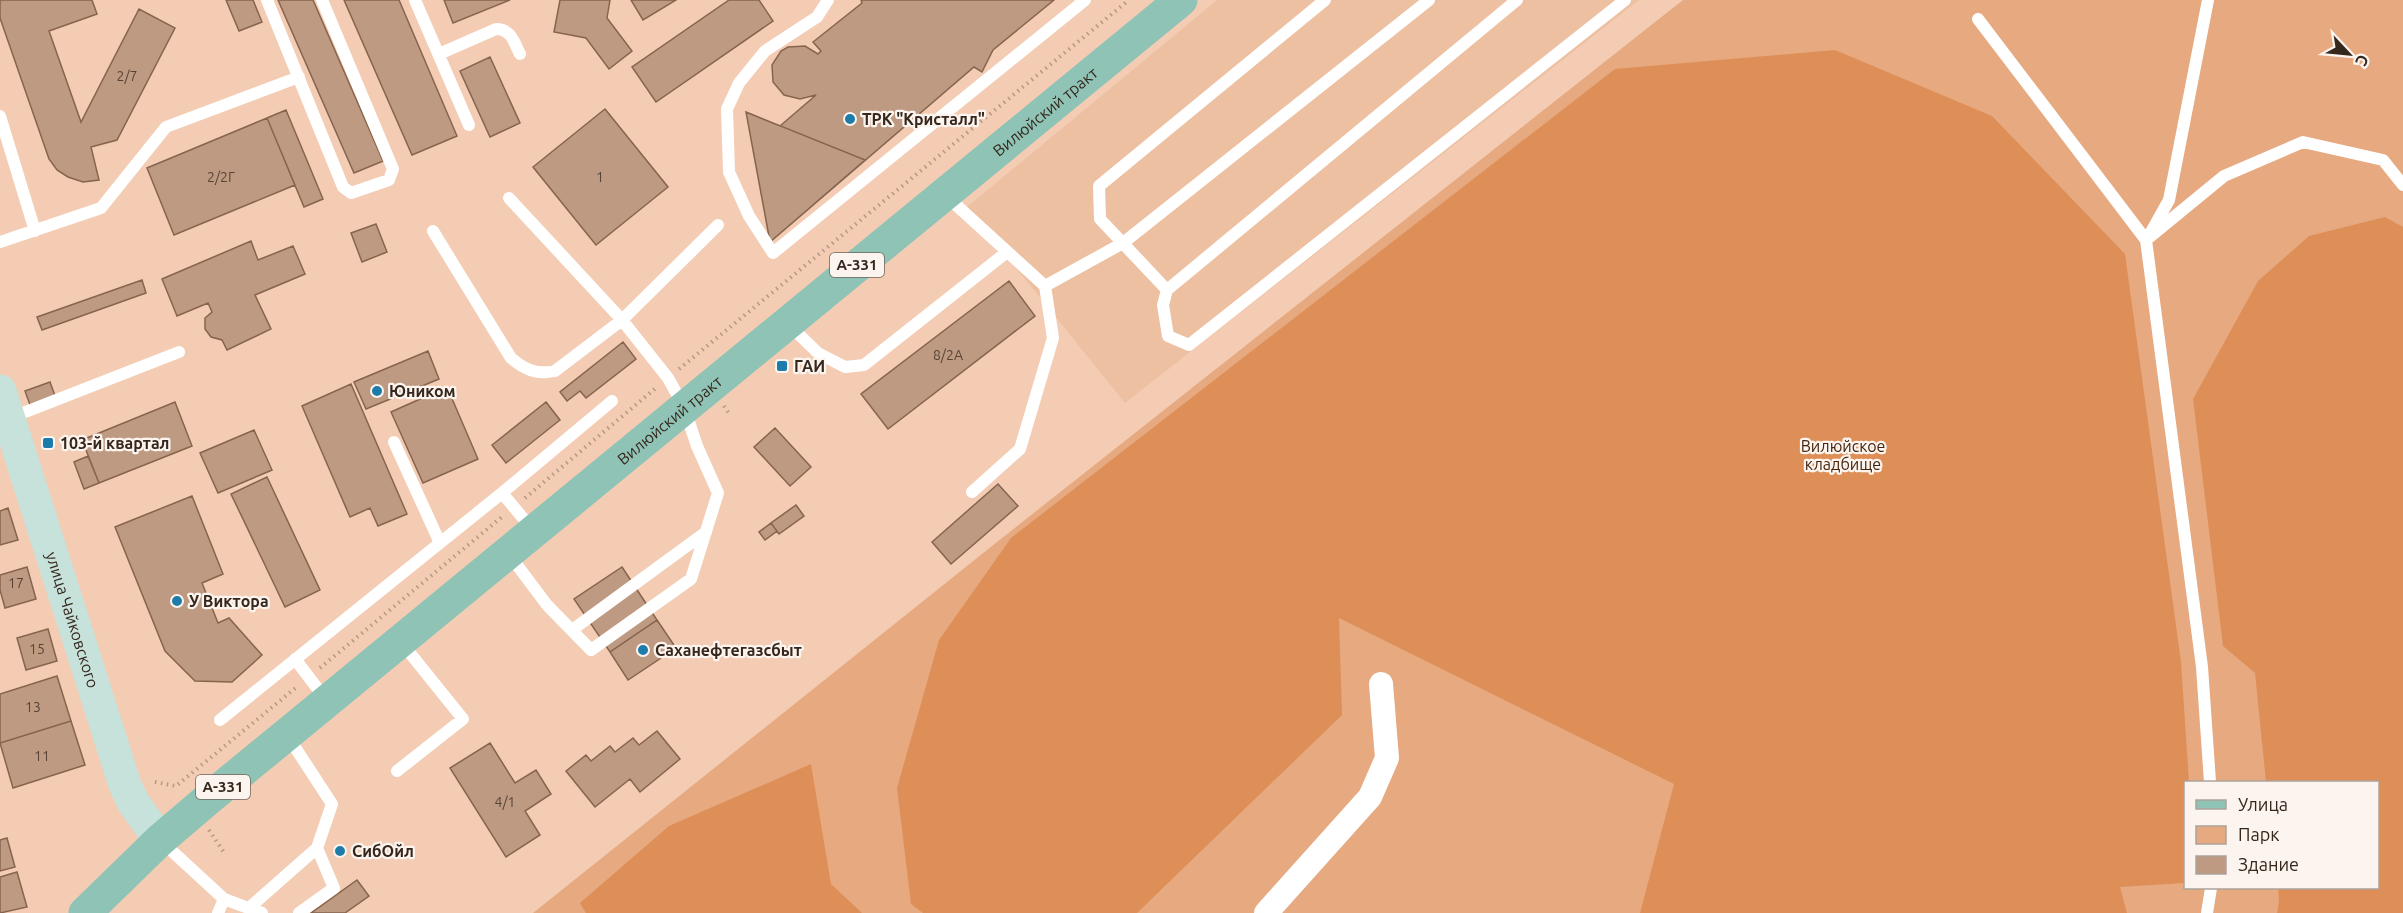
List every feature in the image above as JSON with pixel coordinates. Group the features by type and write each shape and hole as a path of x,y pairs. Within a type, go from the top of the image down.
{"main road":[{"name":"Вилюйский тракт","path":"160,840 286,735 318,689 400,641 508,552 524,519 684,407 1181,0"},
{"name":"улица Чайковского","path":"4,405 124,785 160,840"},
{"name":"А-331","path":"86,913 160,840"}],"street":[{"path":"1266,913 1370,798 1387,758 1381,684"}],"lane":[{"path":"267,0 344,188 351,193 389,180 393,169 322,0"},
{"path":"415,0 470,124"},
{"path":"828,0 817,16 765,51 739,83 728,109 729,172 749,216 773,253 1085,0"},
{"path":"1167,290 1100,219 1099,186 1325,0"},
{"path":"1045,286 1123,243 1429,0"},
{"path":"1517,0 1167,290 1163,305 1168,336 1189,345 1625,0"},
{"path":"2146,240 2169,200 2208,0"},
{"path":"1978,19 2146,240 2202,667 2210,781"},
{"path":"440,54 496,29 503,29 510,33 520,54"},
{"path":"0,242 101,208 166,127 299,77"},
{"path":"0,116 35,231"},
{"path":"2146,240 2224,176 2303,142 2383,160 2403,185"},
{"path":"944,194 1045,286 1053,338 1020,449 972,492"},
{"path":"508,552 547,605 591,650 691,579 718,493 697,446 684,407 668,378 622,320 509,198"},
{"path":"433,231 511,358 521,367 534,372 555,371 622,320 718,225"},
{"path":"786,323 818,353 845,367 864,365 1007,252"},
{"path":"4,405 179,352"},
{"path":"220,720 502,494 612,401"},
{"path":"394,442 440,543"},
{"path":"502,494 524,519"},
{"path":"572,630 706,532"},
{"path":"397,771 463,719 400,641"},
{"path":"295,659 318,689"},
{"path":"249,908 317,848 332,804 286,735"},
{"path":"160,840 224,899 262,913"},
{"path":"299,913 334,888 317,848"},
{"path":"2207,913 2211,889"},
{"path":"218,913 224,899"}],"path":[{"path":"154,782 176,786 318,689 524,519 668,378 1129,0"}],"shaded area":[{"path":"1217,0 1639,0 1125,403 967,207"}],"green space":[{"name":"Вилюйское кладбище","path":"1683,0 2403,0 2403,913 533,913 997,542"},
{"name":"Вилюйское кладбище","path":"1835,50 1992,116 2125,254 2181,662 2189,781 2184,781 2184,883 2120,887 2127,913 1640,913 1674,784 1339,618 1342,715 1137,913 923,913 911,904 897,788 939,640 1011,538 1615,69"},
{"path":"2385,217 2403,227 2403,913 2277,913 2278,889 2379,889 2379,781 2266,781 2255,673 2223,646 2193,399 2258,281 2309,236"},
{"path":"811,764 831,884 862,913 586,913 580,903 669,826"}],"building":[{"path":"0,0 92,0 97,14 49,31 81,122 139,9 175,28 117,140 91,147 99,180 83,182 68,177 57,170 49,159 0,18"},
{"path":"226,0 253,0 262,22 239,31"},
{"path":"278,0 313,0 383,161 354,173"},
{"path":"344,0 399,0 457,136 412,155"},
{"path":"444,0 510,0 453,23"},
{"path":"560,0 610,0 607,18 632,51 609,69 586,38 554,32"},
{"path":"631,0 676,0 643,20"},
{"path":"729,0 759,0 773,21 656,102 632,67"},
{"name":"ТРК \"Кристалл\"","path":"861,0 1054,0 993,50 982,72 974,67 770,242 746,112 780,126 816,95 800,99 784,95 773,82 772,65 781,51 788,47 805,46 818,54 821,51 813,42 862,3"},
{"path":"490,57 520,123 490,137 460,71"},
{"path":"605,109 668,187 596,245 533,167"},
{"path":"286,110 323,199 304,207 267,118"},
{"path":"746,112 865,160 770,242"},
{"path":"267,118 295,185 174,235 147,168"},
{"path":"376,224 387,252 362,262 351,233"},
{"path":"251,241 258,260 293,246 305,274 255,295 271,329 227,350 222,340 211,337 205,329 205,318 212,312 208,303 177,316 162,279"},
{"path":"142,280 146,293 42,330 37,317"},
{"path":"1009,281 1035,316 888,429 861,394"},
{"path":"623,342 636,359 586,398 580,391 567,401 560,392"},
{"path":"428,351 439,379 366,409 354,382"},
{"path":"50,382 58,404 33,413 25,391"},
{"path":"351,384 407,514 378,526 370,508 350,517 302,406"},
{"path":"447,387 478,459 423,483 391,412"},
{"path":"175,402 192,446 99,483 82,440"},
{"path":"546,402 560,420 506,463 492,445"},
{"path":"775,428 811,467 790,486 754,447"},
{"path":"254,430 272,470 218,493 200,453"},
{"path":"88,456 99,483 84,489 74,462"},
{"path":"267,477 320,590 285,607 231,494"},
{"path":"998,484 1018,506 951,564 932,542"},
{"name":"У Виктора","path":"192,496 223,574 202,583 218,623 229,618 262,655 232,682 195,681 165,651 115,527"},
{"path":"796,505 804,516 779,534 771,523"},
{"path":"8,508 18,540 0,545 0,511"},
{"path":"771,523 777,531 765,540 759,532"},
{"path":"27,567 36,599 5,608 0,590 0,575"},
{"path":"622,567 657,620 610,652 574,599"},
{"name":"Саханефтегазсбыт","path":"657,620 676,648 628,680 610,652"},
{"path":"48,629 57,661 26,670 17,638"},
{"path":"57,676 71,721 0,743 0,694"},
{"path":"71,721 85,765 13,788 0,743"},
{"path":"657,731 680,759 640,792 630,779 595,807 566,771 586,755 591,761 610,746 615,752 633,738 639,745"},
{"path":"490,743 515,783 536,770 551,794 525,811 540,835 506,857 450,768"},
{"path":"7,838 15,867 0,871 0,840"},
{"path":"17,872 27,907 0,913 0,877"},
{"path":"357,880 369,896 345,913 311,913"}],"place":[{"name":"ТРК \"Кристалл\"","path":"850,119"},
{"name":"ГАИ","path":"782,366"},
{"name":"Юником","path":"377,391"},
{"name":"103-й квартал","path":"48,443"},
{"name":"У Виктора","path":"177,601"},
{"name":"Саханефтегазсбыт","path":"643,650"},
{"name":"СибОйл","path":"340,851"}]}
